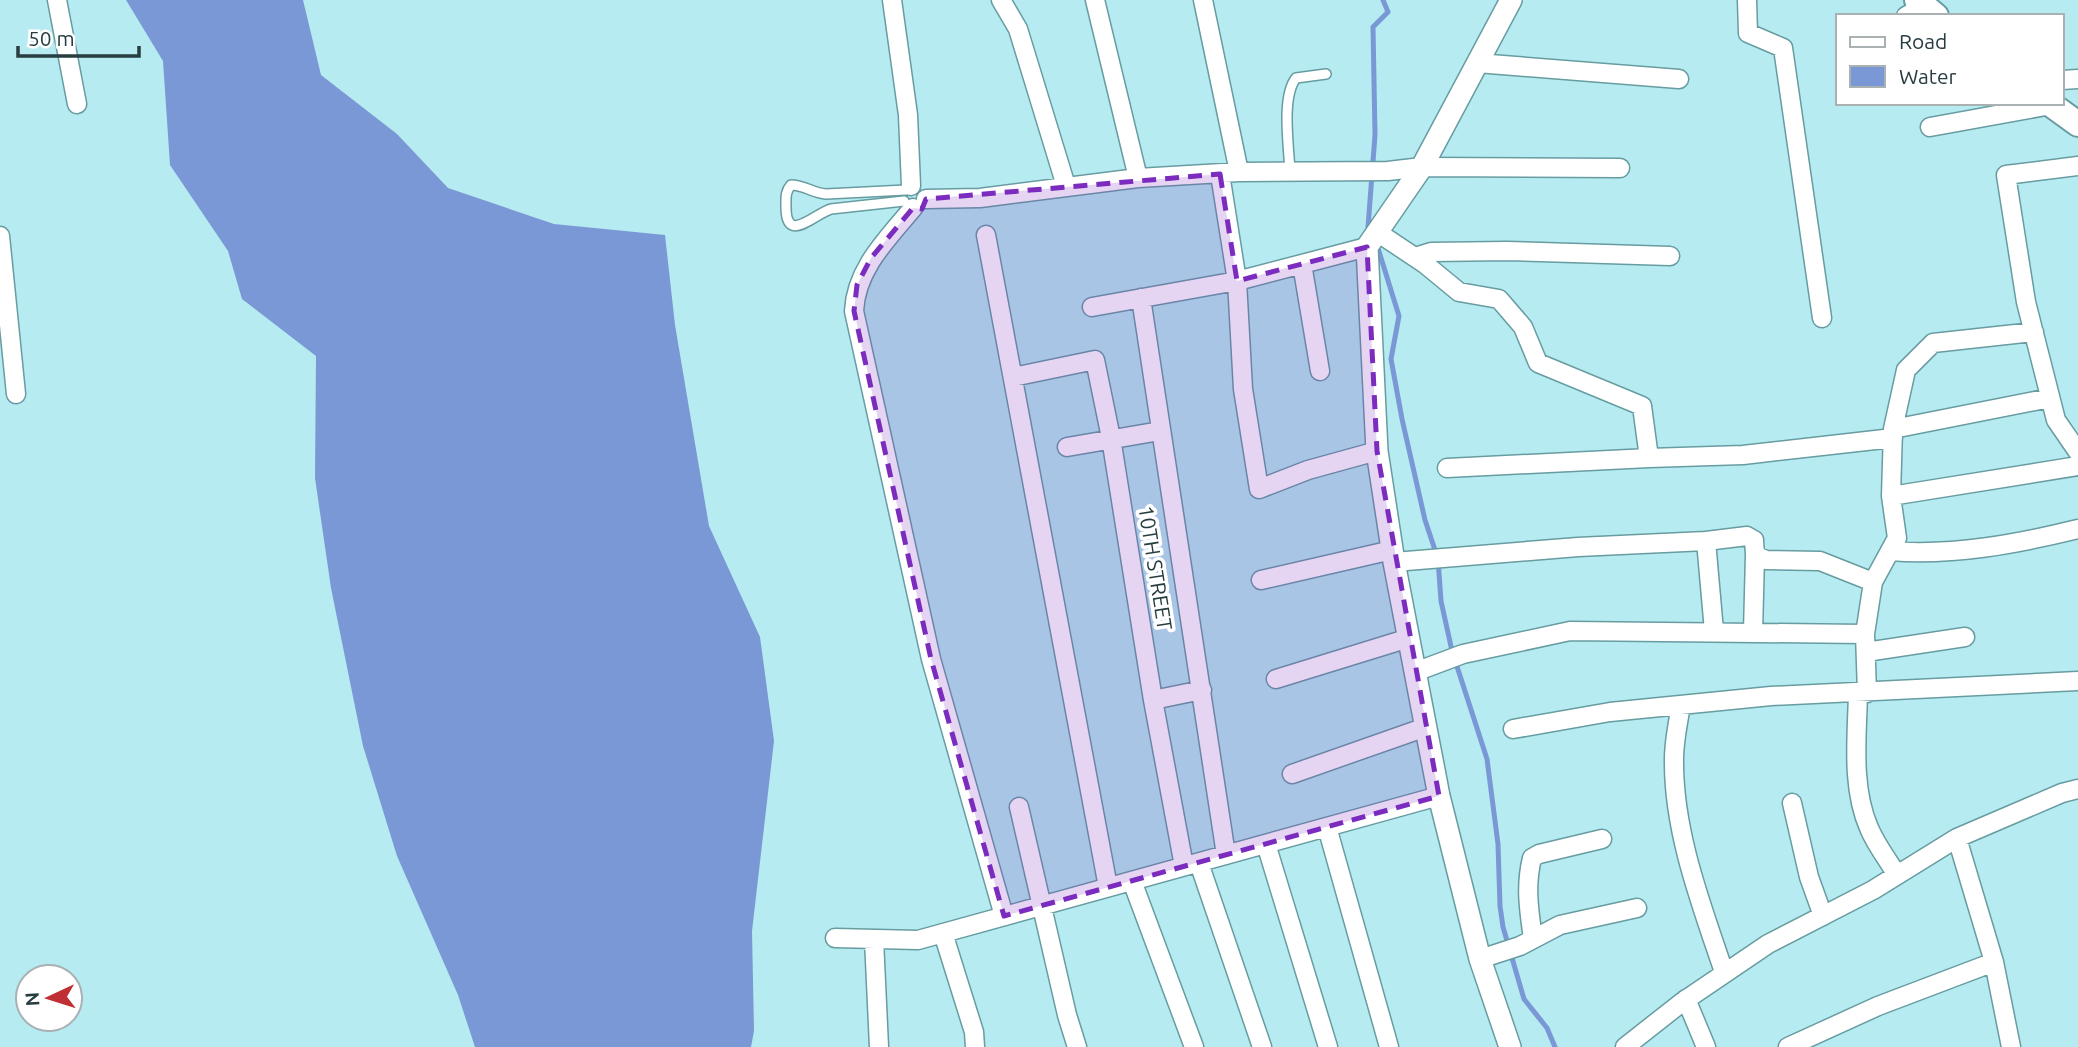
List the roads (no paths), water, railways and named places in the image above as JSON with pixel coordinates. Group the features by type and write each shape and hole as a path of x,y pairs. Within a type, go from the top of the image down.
{"main road":[{"path":"2051,105 2078,124"}],"street":[{"path":"57,0 77,104"},
{"path":"892,0 908,115 912,197 871,258 857,285 854,311 931,659 1004,916"},
{"path":"1001,0 1018,29 1066,186"},
{"path":"1095,0 1139,178"},
{"path":"1203,0 1239,172"},
{"path":"1093,307 1237,281 1302,264 1372,239 1422,167 1511,0"},
{"path":"1747,0 1748,33 1783,48 1822,318"},
{"path":"1478,63 1679,79"},
{"path":"1930,127 2045,105"},
{"path":"2078,166 2006,175 2026,302 2050,398 2056,420 2078,452"},
{"path":"912,197 980,198 1139,178 1239,172 1388,171 1422,167 1620,168"},
{"path":"1220,174 1237,281 1243,389 1259,489 1308,470 1377,452"},
{"path":"986,235 1108,887"},
{"path":"0,236 16,394"},
{"path":"1372,239 1415,257 1459,292 1499,299 1523,327 1538,363 1642,406 1649,458"},
{"path":"1372,239 1377,452 1393,556 1439,796 1480,959 1510,1047"},
{"path":"1415,257 1431,252 1507,251 1670,256"},
{"path":"1302,264 1320,371"},
{"path":"1141,298 1226,855"},
{"path":"1897,875 1869,829 1860,802 1856,758 1873,582 1897,538 1891,496 1893,433 1906,370 1933,343 2034,332"},
{"name":"10TH STREET","path":"1013,377 1095,360 1111,438 1153,701 1191,864 1262,1047"},
{"path":"1447,468 1743,455 1893,433 2050,398"},
{"path":"1067,447 1160,431"},
{"path":"1891,496 2078,466"},
{"path":"1890,551 1947,551 2046,537 2078,529"},
{"path":"1261,580 1393,556 1427,559 1747,536 1754,540 1755,555 1753,632"},
{"path":"1706,541 1714,631"},
{"path":"1755,555 1766,560 1820,561 1873,582"},
{"path":"1415,672 1463,654 1570,631 1753,632 1865,643 1965,637"},
{"path":"1276,679 1409,638"},
{"path":"1513,729 1610,712 1771,696 2078,681"},
{"path":"1153,701 1202,690"},
{"path":"1681,705 1674,757 1677,809 1698,895 1724,972"},
{"path":"1292,774 1426,727"},
{"path":"1625,1047 1686,999 1768,944 1897,875 1957,838 2062,793 2078,789"},
{"path":"835,938 918,940 1439,796"},
{"path":"1792,803 1809,877 1823,916"},
{"path":"1019,807 1077,1047"},
{"path":"1327,827 1389,1047"},
{"path":"1957,838 1994,962 2011,1047"},
{"path":"1526,943 1527,881 1532,858 1602,839"},
{"path":"1266,844 1328,1047"},
{"path":"1132,881 1194,1047"},
{"path":"1480,959 1502,954 1560,925 1636,908"},
{"path":"943,933 974,1032 975,1047"},
{"path":"874,939 879,1047"},
{"path":"1788,1047 1878,1006 1994,962"},
{"path":"1686,999 1706,1047"}],"lane":[{"path":"1290,172 1288,103 1291,85 1296,78 1326,74"},
{"path":"791,185 801,186 818,194 912,197 823,211 801,225 794,226 786,216 786,192 791,185"}],"water":[{"path":"126,0 303,0 321,75 397,134 448,188 554,224 665,235 675,325 709,526 760,637 774,741 752,931 754,1031 751,1047 475,1047 458,995 397,856 363,746 331,588 315,478 316,356 242,299 228,251 170,165 163,61"}],"waterway":[{"path":"1371,233 1368,227 1375,135 1373,27 1388,12 1383,0"},
{"path":"1377,245 1399,316 1391,359 1402,419 1425,520 1438,559 1441,601 1452,651 1487,759 1498,844 1503,927 1524,999 1547,1028 1555,1047"}]}
